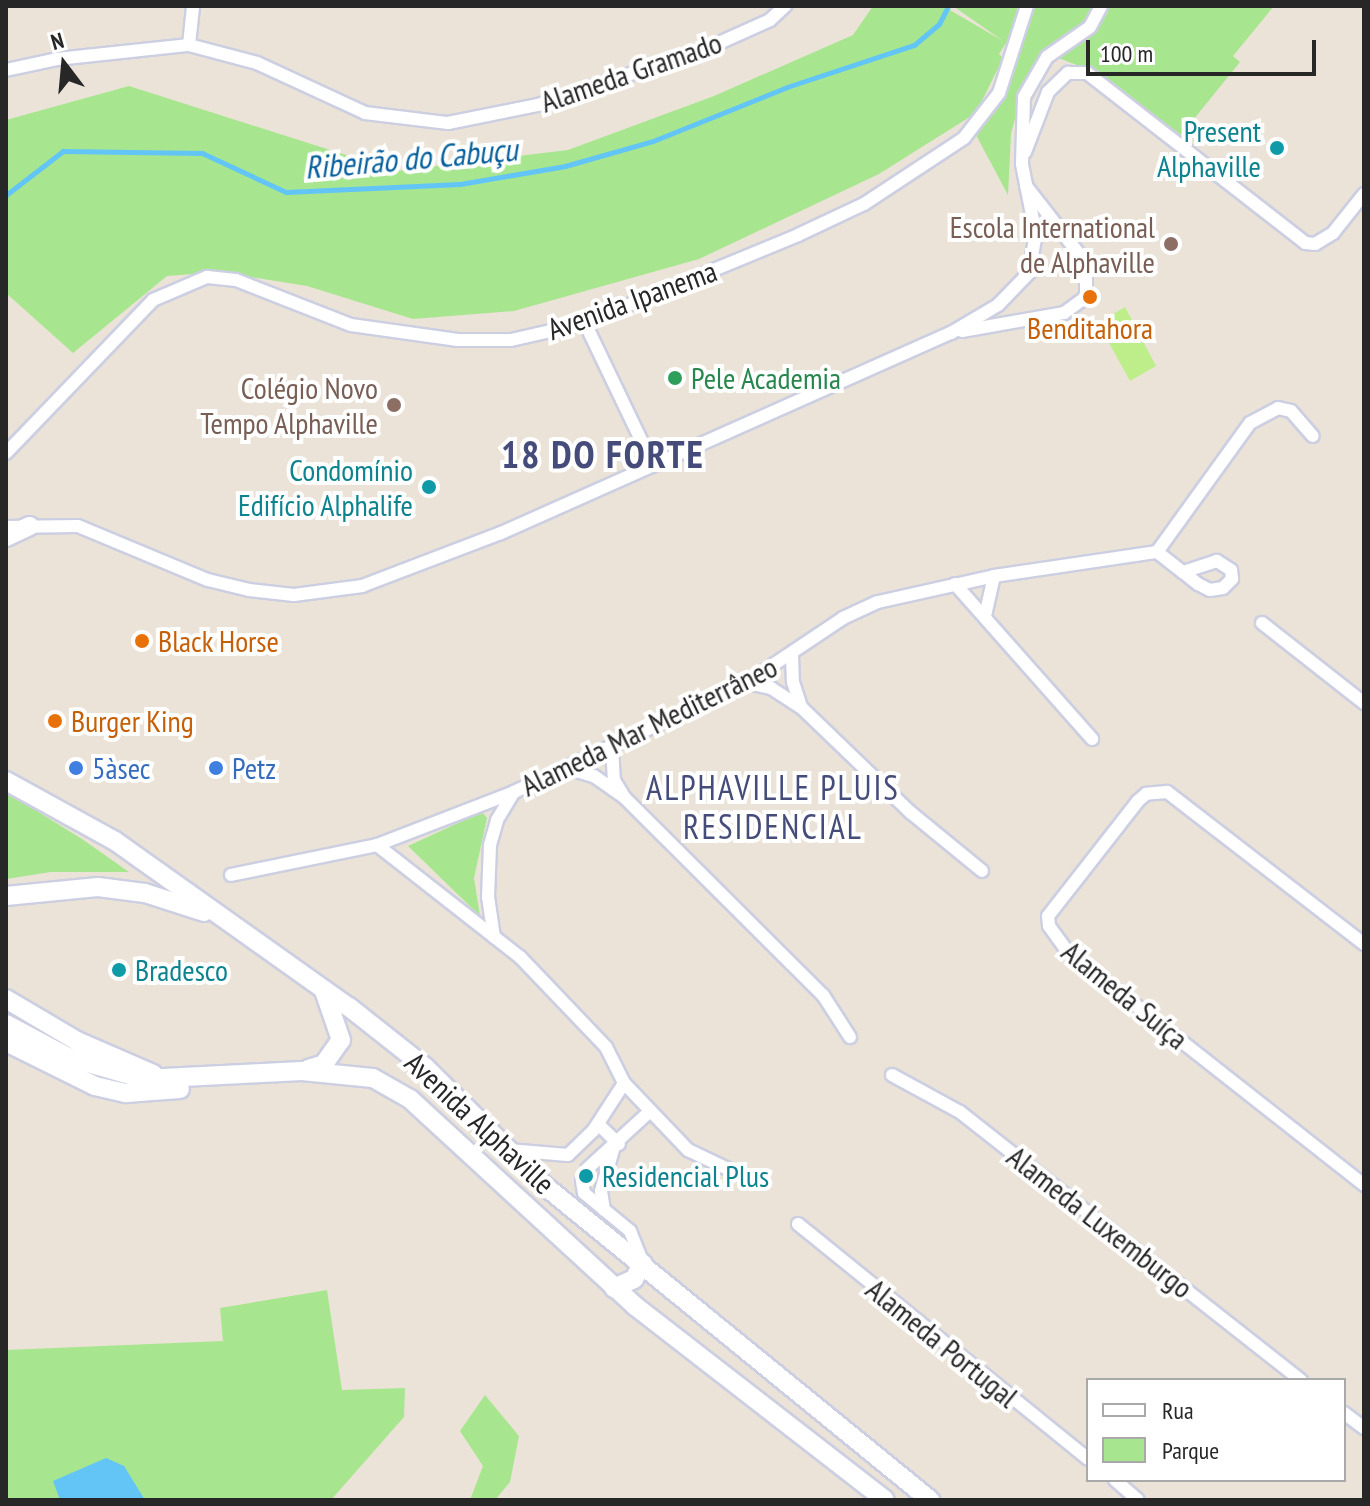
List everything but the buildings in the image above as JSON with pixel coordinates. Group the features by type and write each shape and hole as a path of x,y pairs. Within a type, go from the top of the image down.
{"main road":[{"path":"6,537 30,526"},
{"name":"Avenida Alphaville","path":"6,781 115,841 323,989 425,1067 506,1149 930,1500"},
{"path":"6,896 98,887 145,893 218,916"},
{"path":"302,1071 324,1064 341,1040 323,989"},
{"path":"6,999 77,1041 167,1079"},
{"name":"Avenida Alphaville","path":"6,1024 115,1073 167,1079 302,1071 373,1078 410,1099 614,1288 885,1500"},
{"path":"6,1042 66,1074 126,1093 168,1092 237,1075"},
{"path":"614,1288 634,1279 643,1263"}],"street":[{"path":"189,45 193,6"},
{"name":"Alameda Gramado","path":"6,70 57,59 189,45 257,63 365,113 448,123 538,105 710,47 770,20 785,6"},
{"name":"Avenida Ipanema","path":"6,453 153,300 207,277 236,280 351,325 412,335 511,340 585,323 864,204 964,138 999,93 1027,6"},
{"path":"6,527 78,526 208,580 249,590 324,592 362,586 440,559 951,333 998,305 1029,273 1036,235 1024,183 1020,113 1033,75 1047,57 1090,27 1101,6"},
{"path":"1022,164 1048,92 1068,73 1087,73 1305,243 1315,244 1333,233 1364,194"},
{"path":"951,333 1064,313 1086,297 1086,271 1079,254 1024,183"},
{"path":"585,323 653,465"},
{"path":"1183,572 1157,552 1250,423 1278,408 1301,419 1313,436"},
{"name":"Alameda Mar Mediterrâneo","path":"231,875 377,845 514,792 746,683 843,618 878,602 994,576 1157,552"},
{"path":"985,616 994,576"},
{"path":"955,584 1092,739"},
{"path":"1262,623 1364,703"},
{"path":"792,655 793,682 803,709"},
{"path":"746,683 771,688 803,709 910,812 982,871"},
{"path":"612,745 614,780 625,798"},
{"path":"567,768 594,776 625,798 823,995 850,1037"},
{"path":"494,937 489,855 497,820 514,792"},
{"name":"Alameda Suíça","path":"1364,944 1178,798 1154,792 1138,801 1052,907 1049,926 1068,952 1364,1185"},
{"path":"377,845 494,937 606,1047 624,1083 648,1113 688,1150 747,1178"},
{"name":"Alameda Luxemburgo","path":"892,1075 960,1112 1298,1378"},
{"path":"506,1149 568,1155 598,1124 624,1083"},
{"path":"643,1263 630,1231 584,1193 584,1175 648,1113"},
{"path":"598,1124 616,1147"},
{"path":"604,1210 602,1185 616,1147"},
{"name":"Alameda Portugal","path":"798,1224 1086,1457"},
{"path":"1346,1414 1364,1428"},
{"path":"1117,1482 1138,1500"}],"green space":[{"path":"873,6 943,6 1003,41 953,6 1020,6 1010,45 1006,43 999,54 1003,58 976,113 879,174 699,259 514,311 413,319 307,286 219,272 167,276 73,353 6,293 6,120 129,86 396,171 568,150 714,96 853,35"},
{"path":"1033,6 1096,6 1088,22 1034,64 1024,84 1011,134 1008,195 976,135 1006,95"},
{"path":"1107,6 1274,6 1233,56 1240,62 1181,135 1100,74 1056,57 1083,39 1108,13"},
{"path":"1125,307 1156,366 1130,381 1098,323"},
{"path":"6,792 129,872 51,872 6,879"},
{"path":"482,812 487,818 474,878 480,916 408,846"},
{"path":"327,1290 342,1390 405,1388 404,1417 331,1500 6,1500 6,1350 223,1341 220,1308"},
{"path":"485,1395 519,1436 510,1482 495,1500 470,1500 483,1466 460,1431"}],"water":[{"path":"106,1458 124,1466 145,1500 60,1500 53,1481"}],"waterway":[{"name":"Ribeirão do Cabuçu","path":"6,195 63,151 202,153 286,192 460,184 565,166 653,141 787,87 914,45 939,24 948,6"}],"place":[{"name":"Present Alphaville","path":"1277,148"},
{"name":"Escola International de Alphaville","path":"1171,244"},
{"name":"Benditahora","path":"1090,297"},
{"name":"Pele Academia","path":"675,378"},
{"name":"Colégio Novo Tempo Alphaville","path":"394,405"},
{"name":"Condomínio Edifício Alphalife","path":"429,487"},
{"name":"Black Horse","path":"142,641"},
{"name":"Burger King","path":"55,721"},
{"name":"5àsec","path":"76,768"},
{"name":"Petz","path":"216,768"},
{"name":"Bradesco","path":"119,970"},
{"name":"Residencial Plus","path":"586,1176"}],"district":[{"name":"18 DO FORTE","path":"603,454"},
{"name":"ALPHAVILLE PLUIS RESIDENCIAL","path":"773,806"}]}
